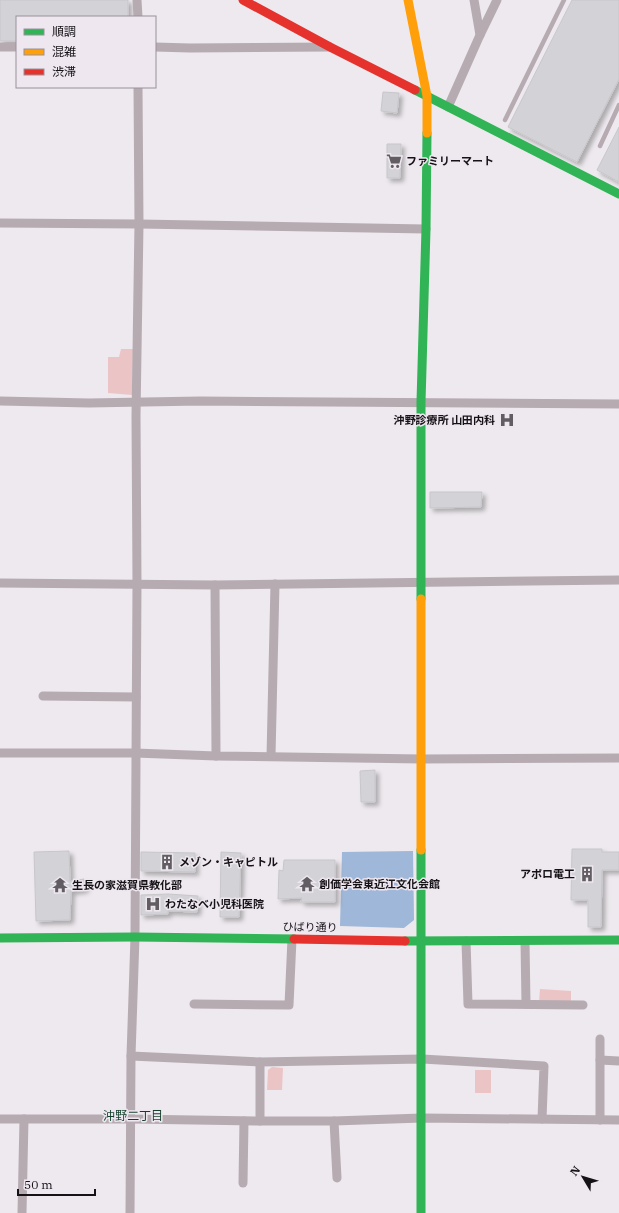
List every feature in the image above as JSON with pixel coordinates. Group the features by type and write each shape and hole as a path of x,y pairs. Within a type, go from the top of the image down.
{"street":[{"path":"137,0 138,16"},
{"path":"243,0 330,47 619,194"},
{"path":"408,0 427,96 426,229 421,402 421,1213"},
{"path":"474,0 480,36"},
{"path":"448,107 497,0"},
{"path":"0,47 16,46"},
{"path":"156,46 190,48 330,47"},
{"path":"130,1213 132,1119 131,1056 135,937 137,583 136,401 139,224 138,88"},
{"path":"0,223 426,229"},
{"path":"0,401 89,403 136,401 619,404"},
{"path":"0,582 215,585 421,581 619,580"},
{"path":"271,756 275,584"},
{"path":"215,585 216,756"},
{"path":"43,696 136,697"},
{"path":"0,753 135,753 216,756 422,759 619,758"},
{"name":"ひばり通り","path":"0,938 135,937 420,941 619,940"},
{"path":"194,1004 289,1005 292,939"},
{"path":"466,941 468,1004 583,1005"},
{"path":"525,941 526,1004"},
{"path":"600,1039 600,1120"},
{"path":"131,1056 260,1062 422,1059 544,1066 542,1119"},
{"path":"600,1060 619,1061"},
{"path":"260,1062 260,1121"},
{"path":"0,1119 334,1121 422,1118 619,1120"},
{"path":"22,1213 24,1119"},
{"path":"243,1183 244,1121"},
{"path":"334,1121 337,1178"}],"lane":[{"path":"505,120 564,0"},
{"path":"600,146 619,105"}],"shaded area":[{"path":"121,349 133,349 132,395 108,393 108,357 119,357"},
{"path":"540,989 571,991 571,1002 539,1003"},
{"path":"272,1067 283,1068 282,1090 267,1090 268,1070"},
{"path":"475,1070 491,1070 491,1093 475,1093"}],"water":[{"path":"413,851 414,920 404,928 340,926 342,852"}],"building":[{"path":"0,0 128,0 128,16 16,16 16,41 0,41"},
{"path":"572,0 619,0 619,79 577,162 508,127"},
{"path":"383,92 399,93 397,113 381,111"},
{"path":"619,127 619,182 597,170"},
{"name":"ファミリーマート","path":"387,144 401,144 400,178 387,178"},
{"path":"430,492 482,492 481,507 430,508"},
{"path":"375,770 375,802 361,802 360,771"},
{"name":"アポロ電工","path":"572,849 602,849 602,852 619,852 619,870 602,870 601,927 588,927 588,900 571,900"},
{"name":"生長の家滋賀県教化部","path":"69,851 70,881 84,879 85,889 71,891 70,920 36,921 34,852"},
{"name":"メゾン・キャピトル","path":"141,852 195,853 195,872 141,871"},
{"path":"221,852 241,853 239,917 220,917"},
{"name":"創価学会東近江文化会館","path":"284,860 335,860 335,902 301,902 302,898 278,899 279,870 283,871"},
{"path":"168,894 198,896 197,912 168,911 168,914 141,915 141,895"}],"traffic: fast":[{"path":"415,90 619,194"},
{"path":"421,599 421,402 427,133"},
{"path":"421,850 421,1213"},
{"path":"0,938 135,937 294,939"},
{"path":"405,941 619,940"}],"traffic: slow":[{"path":"408,0 427,96 427,133"},
{"path":"421,599 421,850"}],"traffic: jam":[{"path":"243,0 330,47 415,90"},
{"path":"294,939 405,941"}],"place":[{"name":"ファミリーマート","path":"394,161"},
{"name":"沖野診療所 山田内科","path":"507,420"},
{"name":"メゾン・キャピトル","path":"167,862"},
{"name":"アポロ電工","path":"587,874"},
{"name":"創価学会東近江文化会館","path":"307,884"},
{"name":"生長の家滋賀県教化部","path":"60,885"},
{"name":"わたなべ小児科医院","path":"153,904"}],"district":[{"name":"沖野二丁目","path":"133,1116"}]}
